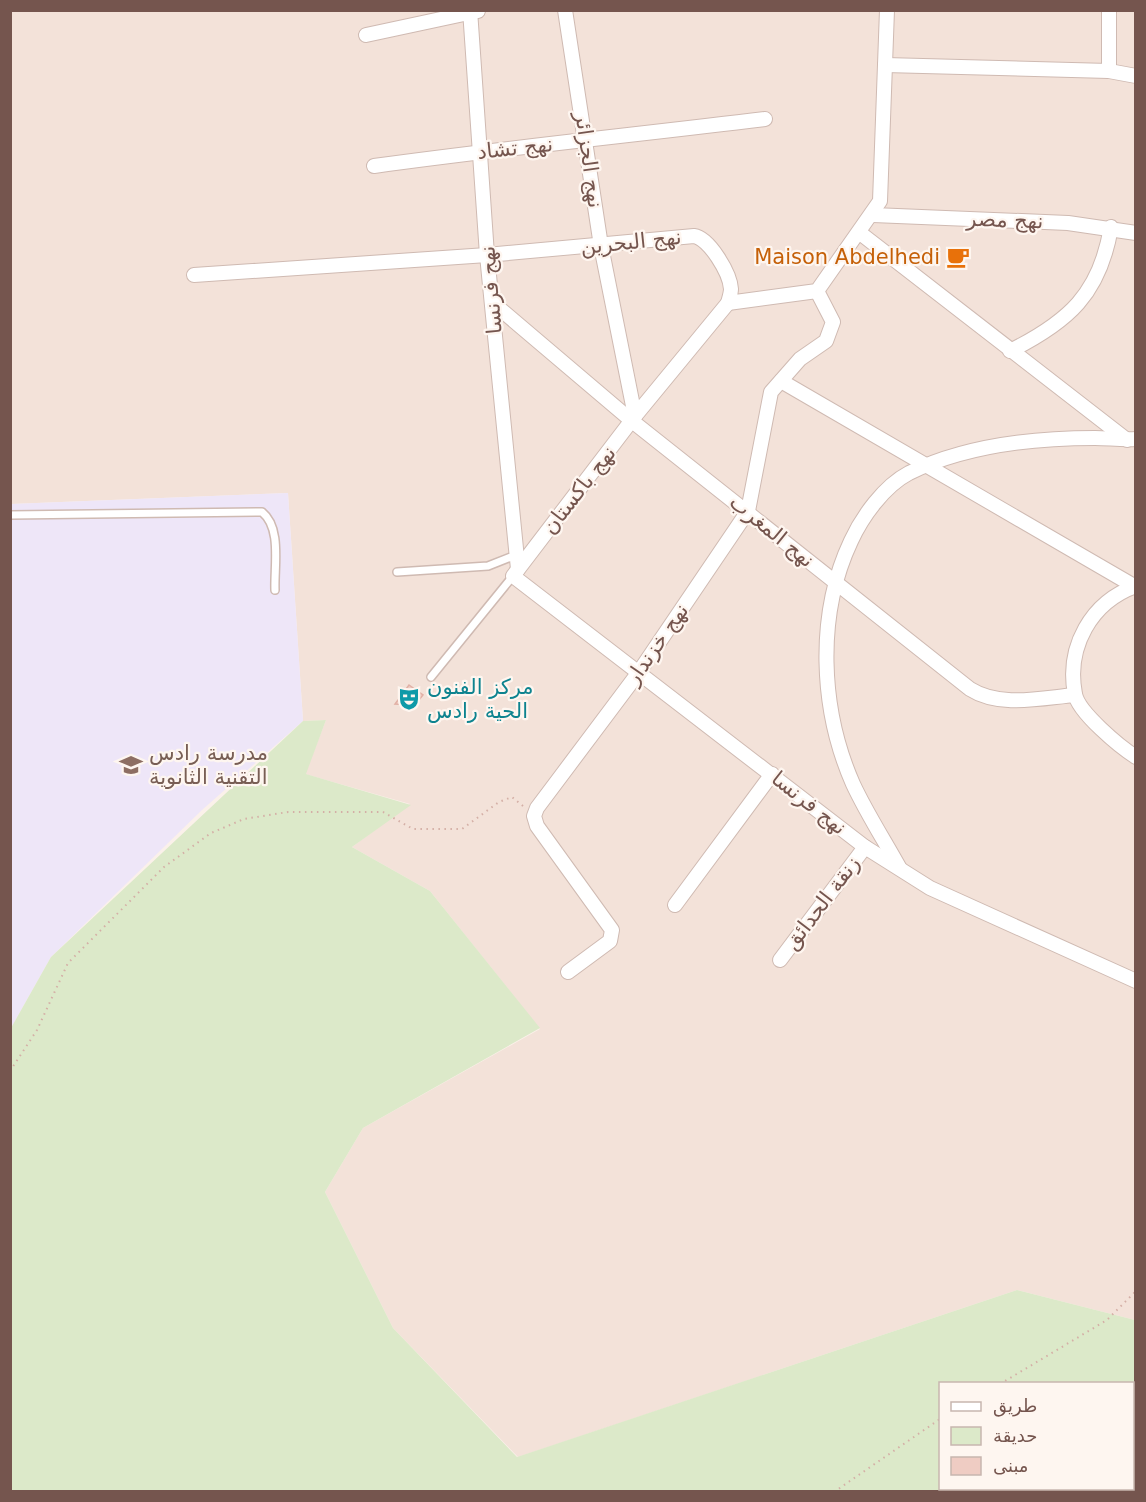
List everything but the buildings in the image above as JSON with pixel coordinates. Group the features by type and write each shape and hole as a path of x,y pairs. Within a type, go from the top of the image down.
{"street":[{"name":"نهج الجزائر","path":"565,10 601,246 634,418"},
{"path":"728,303 817,291 873,215 882,190 887,10"},
{"path":"1109,10 1109,71"},
{"path":"366,35 473,11"},
{"name":"نهج فرنسا","path":"473,11 488,255 516,567 639,672 865,847 930,888 1136,981"},
{"path":"885,64 1109,71 1136,75"},
{"name":"نهج تشاد","path":"374,166 482,151 765,119"},
{"name":"نهج مصر","path":"873,215 1057,222 1111,227 1136,233"},
{"path":"1010,351 1059,324 1085,298 1101,270 1111,227"},
{"path":"860,234 1010,351 1132,442"},
{"name":"نهج البحرين","path":"194,275 488,255 702,237 725,272 731,287 728,303"},
{"name":"نهج خزندار","path":"534,816 537,808 639,672 748,511 771,392 800,359 826,341 831,333 834,322 817,291"},
{"name":"نهج المغرب","path":"493,303 748,511 981,696 1014,699 1075,696"},
{"name":"نهج باكستان","path":"516,567 728,303"},
{"path":"782,381 1135,586 1100,607 1083,627 1076,652 1075,696 1118,745 1136,757"},
{"path":"900,870 853,784 839,742 828,680 827,646 834,580 855,531 873,506 907,474 962,453 1018,444 1095,438 1132,442"},
{"path":"675,905 772,774"},
{"path":"534,816 537,826 612,930 610,941 568,972"},
{"name":"زنقة الحدائق","path":"780,960 865,847"}],"lane":[{"path":"10,515 262,512 271,519 274,531 275,590"},
{"path":"398,572 488,566 516,567"},
{"name":"نهج باكستان","path":"431,677 516,567"}],"path":[{"path":"10,1071 37,1030 69,963 164,867 211,833 244,819 288,812 383,812 413,829 462,828 499,802 512,797 534,816"},
{"path":"1002,1382 1107,1320 1136,1291"},
{"path":"834,1491 939,1420"}],"shaded area":[{"path":"10,11 1135,11 1135,1320 1017,1290 518,1457 393,1328 325,1192 363,1128 540,1029 430,891 352,847 410,804 305,774 326,720 303,721 288,493 11,504"},
{"name":"مدرسة رادس التقنية الثانوية","path":"288,493 303,721 202,810 51,957 11,1028 11,504"}],"green space":[{"path":"326,720 306,774 411,805 352,847 430,891 540,1028 363,1128 325,1192 393,1328 517,1457 1017,1290 1135,1320 1135,1491 11,1491 11,1028 51,957 303,721"}],"place":[{"name":"Maison Abdelhedi","path":"958,257"},
{"name":"مركز الفنون الحية رادس","path":"409,699"},
{"name":"مدرسة رادس التقنية الثانوية","path":"131,765"}]}
